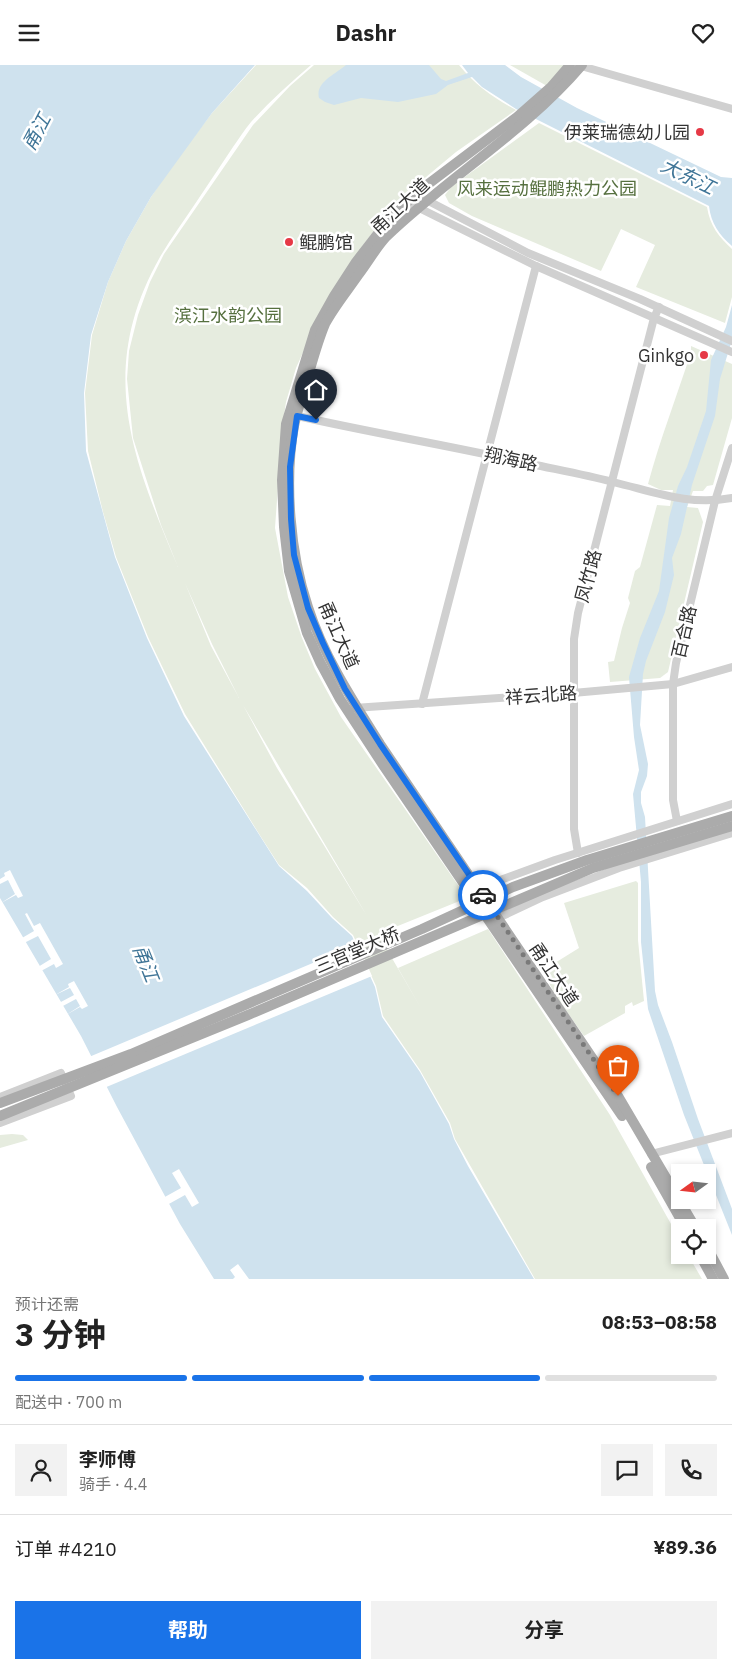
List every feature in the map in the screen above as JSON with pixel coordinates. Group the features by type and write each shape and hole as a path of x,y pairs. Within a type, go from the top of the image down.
{"main road":[{"name":"甬江大道","path":"550,94 570,65"},
{"name":"甬江大道","path":"581,65 384,239 347,290 326,324 293,415 286,424 282,480 284,527 289,571 307,633 320,662 494,920 619,1112 680,1219"},
{"name":"甬江大道","path":"293,415 315,330 334,296 383,227 415,194 519,120"},
{"name":"三官堂大桥","path":"0,1103 131,1054 422,929 513,887 587,860 732,816"},
{"name":"三官堂大桥","path":"0,1116 248,1015 592,868 732,826"},
{"name":"甬江大道","path":"494,920 618,1096 690,1219"},
{"path":"705,1264 713,1279"},
{"path":"716,1264 724,1279"}],"street":[{"path":"581,65 732,109"},
{"path":"415,194 528,253 659,307 732,341"},
{"path":"406,202 536,266 730,351"},
{"path":"422,704 536,266"},
{"name":"凤竹路","path":"578,853 574,829 574,639 612,482 654,318 659,307"},
{"name":"翔海路","path":"293,415 487,454 612,482 670,498 692,501 715,501 732,498"},
{"name":"百合路","path":"677,821 673,800 673,684 676,663 715,501 732,448"},
{"name":"祥云北路","path":"352,709 673,684 732,667"},
{"path":"474,890 578,853 732,804"},
{"path":"494,920 543,897 619,867 732,833"},
{"path":"0,1097 61,1073 71,1096 0,1123"},
{"path":"651,1155 732,1133"}],"green space":[{"name":"滨江水韵公园","path":"256,65 311,65 272,100 248,125 173,236 160,257 141,298 129,338 125,376 128,413 135,451 161,527 178,567 161,525 133,438 127,379 129,351 138,315 150,282 164,254 253,125 290,86 314,65 459,65 485,91 516,110 456,152 396,202 363,245 318,319 296,368 286,402 282,430 275,528 288,597 315,669 341,717 467,898 378,934 422,1010 398,968 488,929 610,1115 671,1224 671,1264 693,1264 702,1279 535,1279 455,1139 450,1123 420,1070 383,1016 376,986 353,935 333,917 307,888 279,865 185,714 148,637 116,557 103,512 88,451 85,393 92,335 108,282 126,241 151,197 212,113","holes":["185,583 239,698 211,646","243,705 367,916 277,768"]},
{"path":"510,65 564,65 547,86"},
{"name":"风来运动鲲鹏热力公园","path":"539,123 707,207 710,220 716,231 732,249 732,297 725,323 636,287 655,245 621,229 601,271 472,216 449,203 445,195 451,187"},
{"path":"691,346 732,364 732,418 713,485 707,486 703,491 693,491 687,507 698,508 703,522 668,672 660,678 610,682 608,662 614,661 630,603 628,598 635,571 640,567 657,505 670,506 673,490 661,490 648,484 691,352"},
{"path":"636,881 638,883 638,940 644,1001 633,1006 632,1002 625,1006 625,1013 584,1036 558,999 542,971 579,948 564,903"},
{"path":"0,1135 23,1135 28,1140 0,1148"}],"water":[{"name":"甬江","path":"0,65 255,65 212,113 151,197 126,241 108,282 91,335 84,393 86,451 115,557 147,638 184,716 279,866 352,936 375,987 382,1017 420,1072 449,1124 454,1139 468,1166 534,1279 214,1279 180,1224 81,1036 0,898"},
{"name":"大东江","path":"346,65 429,65 441,79 446,81 468,73 462,65 505,65 521,77 577,108 721,177 732,178 732,246 716,228 709,206 516,109 482,87 472,77 448,85 436,94 398,102 361,98 334,105 319,98 320,87 323,83"},
{"path":"732,305 732,340 720,379 715,416 692,485 681,534 672,558 674,575 665,612 646,661 643,674 640,725 648,764 647,776 641,792 641,803 645,817 655,991 658,1005 715,1164 704,1164 684,1115 648,1009 641,942 641,882 633,794 639,770 629,677 640,638 659,591 669,518 678,486 687,467 706,411 711,360 726,327"},
{"path":"716,1167 732,1209 732,1235 716,1195"}],"pier":[{"path":"10,870 23,896 18,898 16,895 1,903 15,894 8,880 0,884 0,879 5,876 4,873"},
{"path":"27,913 34,926 40,923 63,964 56,968 54,964 41,971 38,967 51,959 38,936 24,943 22,938 34,931 25,914"},
{"path":"358,944 372,976 104,1088 89,1057"},
{"path":"74,981 88,1006 82,1009 80,1007 66,1015 80,1006 76,999 61,1007 59,1003 74,995 70,988 55,995 69,987 68,984"},
{"path":"179,1169 199,1203 192,1207 185,1195 167,1205 163,1198 181,1188 172,1173"},
{"path":"238,1264 249,1279 233,1279 235,1277 230,1270"}],"way so far":[{"path":"483,895 557,1008 618,1096"}],"place":[{"name":"伊莱瑞德幼儿园","path":"700,132"},
{"name":"鲲鹏馆","path":"289,242"},
{"name":"Ginkgo","path":"704,355"}],"route":[{"path":"316,420 297,416 294,426 290,467 294,555 308,608 345,689 380,744 483,895"}]}
